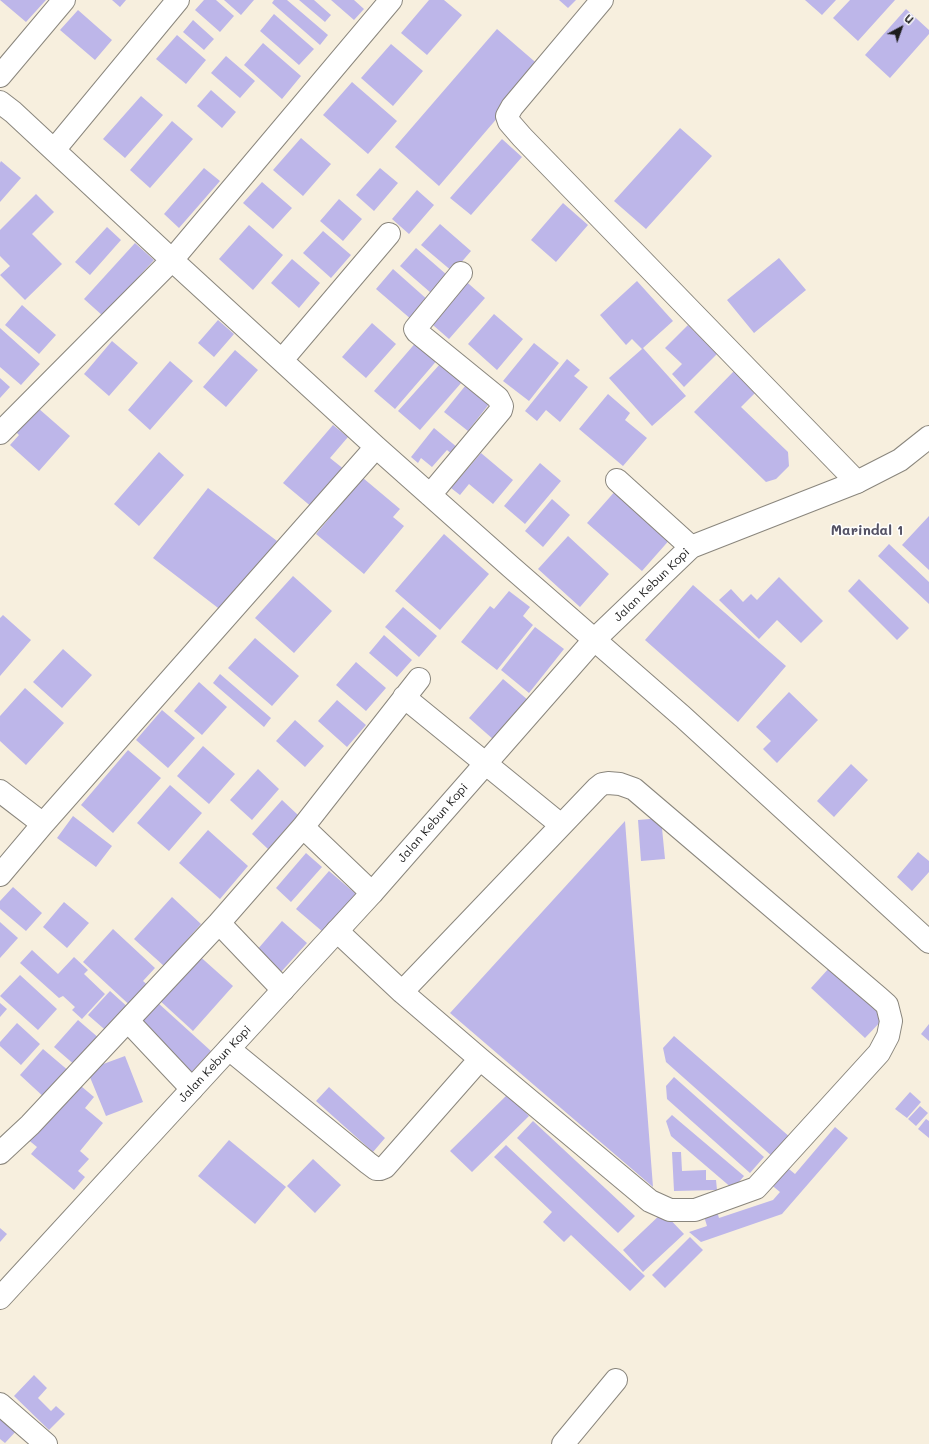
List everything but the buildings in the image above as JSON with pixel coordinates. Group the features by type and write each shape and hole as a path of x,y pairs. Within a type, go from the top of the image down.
{"street":[{"path":"0,76 64,0"},
{"path":"54,150 178,0"},
{"path":"0,433 172,260 391,0"},
{"path":"602,0 512,107 507,116 509,122 857,482"},
{"path":"4,112 54,150 376,447 683,717 929,942"},
{"path":"282,360 389,234"},
{"path":"430,495 501,410 502,406 498,398 415,329 461,273"},
{"name":"Jalan Kebun Kopi","path":"0,1298 372,893 594,640 691,547 857,482 900,460 929,437"},
{"path":"0,874 376,447"},
{"path":"617,480 691,547"},
{"path":"0,1153 30,1125 128,1021 219,923 303,828 419,679"},
{"path":"404,697 561,826"},
{"path":"337,931 402,992 480,1059 650,1201 670,1210 695,1210 756,1188 879,1053 888,1036 891,1021 886,1005 878,997 634,789 608,782 597,788 402,992"},
{"path":"0,791 43,824"},
{"path":"303,828 372,893"},
{"path":"219,923 283,990"},
{"path":"128,1021 192,1089"},
{"path":"229,1049 376,1169 385,1167 480,1059"},
{"path":"563,1444 616,1380"},
{"path":"0,1404 46,1444"}],"district":[{"name":"Marindal 1","path":"867,531"}]}
